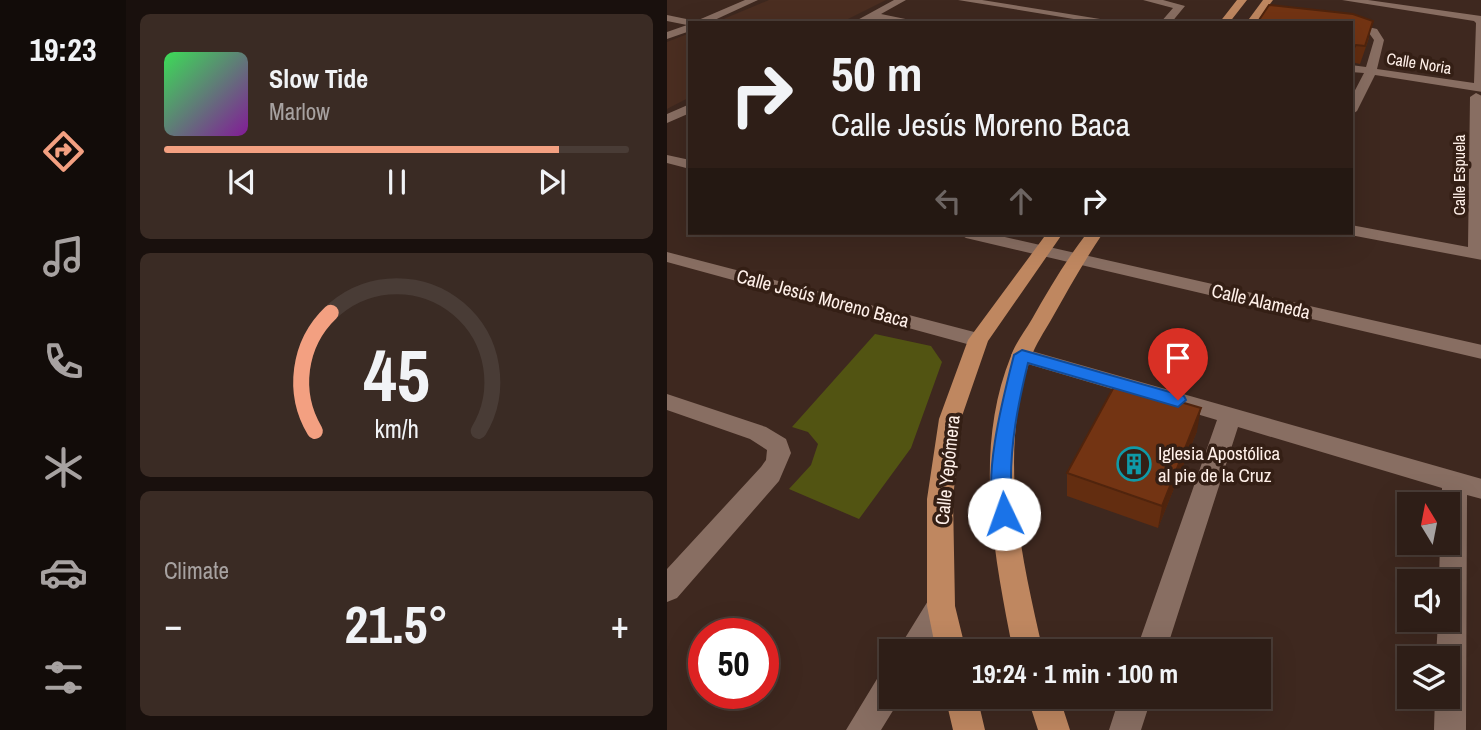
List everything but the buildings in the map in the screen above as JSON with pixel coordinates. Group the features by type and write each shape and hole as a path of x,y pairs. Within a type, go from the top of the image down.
{"main road":[{"path":"1226,21 1242,0"},
{"path":"1254,19 1268,0"},
{"path":"1025,639 1009,566 1002,488 1004,428 1022,355 1076,258 1093,235"},
{"name":"Calle Yepómera","path":"948,639 941,606 940,499 950,419 979,340 1047,242"},
{"path":"964,709 969,730"},
{"path":"1047,709 1054,730"}],"street":[{"path":"745,0 752,0"},
{"path":"704,21 752,0"},
{"path":"861,21 901,0"},
{"path":"963,0 1106,21"},
{"path":"1148,0 1180,6 1167,21"},
{"name":"Calle Espuela","path":"1347,0 1473,16 1481,23 1479,254"},
{"path":"871,16 906,21"},
{"path":"1254,19 1271,16"},
{"path":"667,18 688,24"},
{"path":"667,36 688,26"},
{"path":"1353,27 1373,32 1379,37 1368,75 1353,107"},
{"name":"Calle Noria","path":"1353,69 1368,75 1480,93"},
{"name":"Calle Noria","path":"1353,78 1368,75"},
{"path":"667,119 688,108"},
{"path":"669,162 688,165"},
{"path":"1353,230 1479,254"},
{"name":"Calle Alameda","path":"984,235 1047,242 1076,258 1481,352"},
{"name":"Calle Jesús Moreno Baca","path":"667,257 979,340"},
{"path":"1022,355 1468,485 1450,730"},
{"path":"667,402 758,433 778,445 780,451 778,463 770,474 667,589"},
{"path":"1155,639 1230,415"},
{"path":"920,639 941,606"},
{"path":"862,730 879,704"},
{"path":"1125,730 1132,709"}],"shaded area":[{"path":"769,0 886,0 844,21 719,21"},
{"path":"688,34 688,98 667,109 667,42"},
{"path":"875,334 931,346 942,362 911,448 859,519 789,489 811,465 818,444 808,432 792,427"}],"place":[{"name":"Iglesia Apostólica al pie de la Cruz","path":"1134,464"}],"route":[{"path":"1004,514 1004,428 1011,390 1022,355 1178,400"}]}
